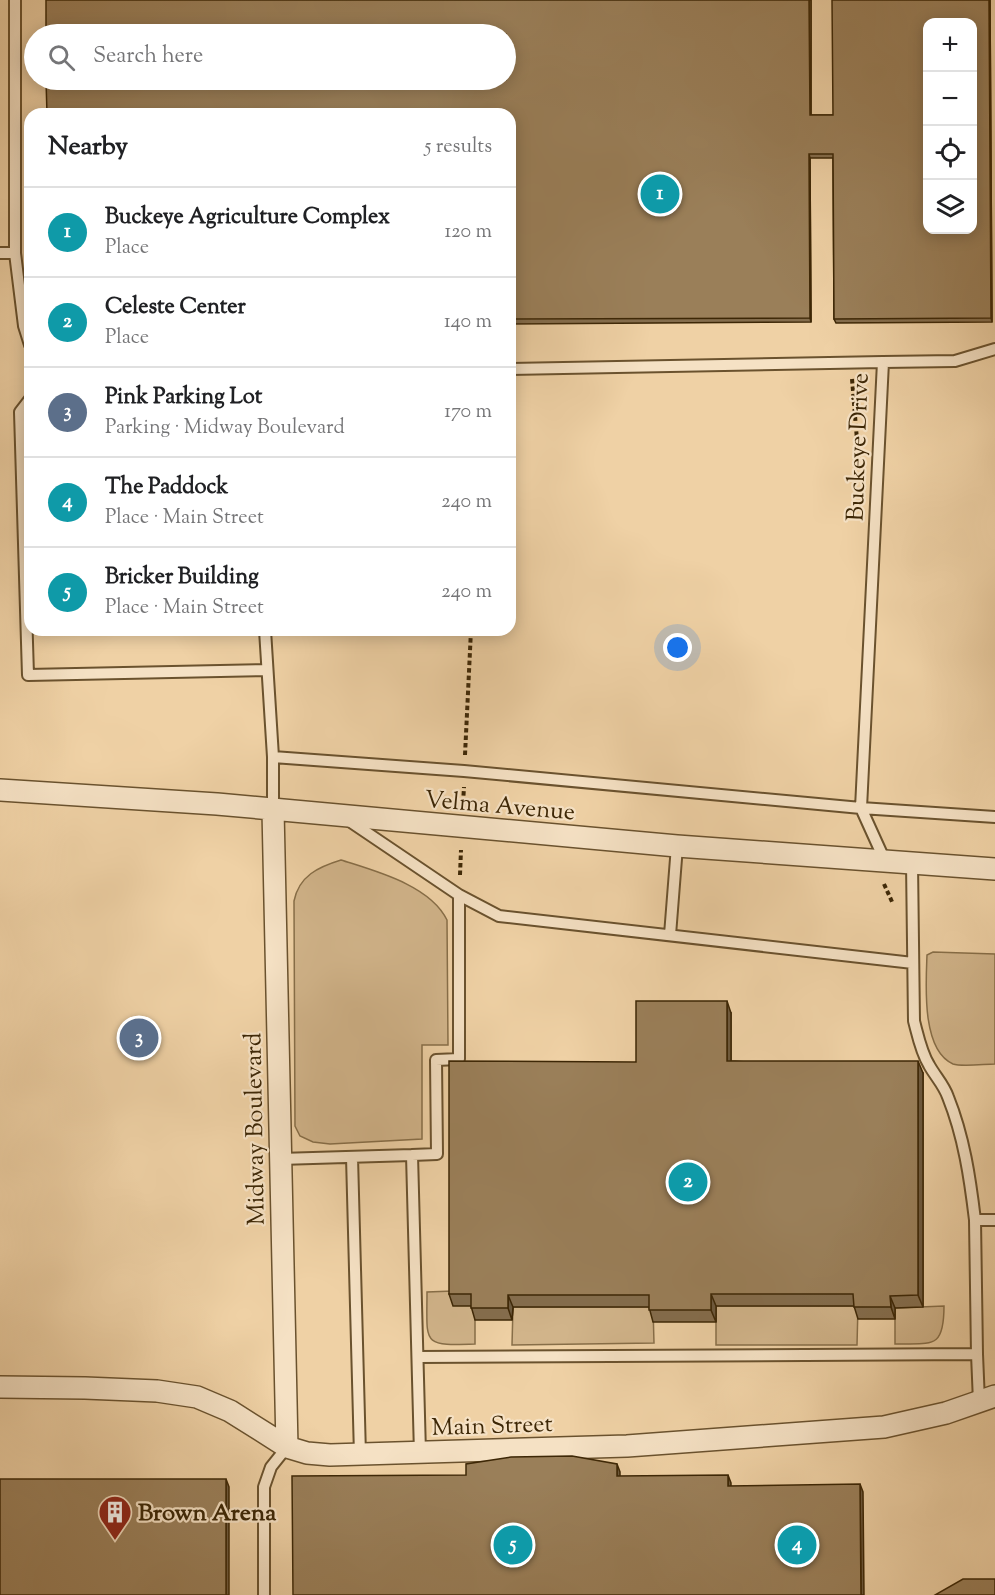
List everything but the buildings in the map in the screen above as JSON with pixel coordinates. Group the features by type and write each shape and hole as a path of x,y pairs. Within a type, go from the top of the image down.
{"street":[{"name":"Velma Avenue","path":"0,790 273,810 677,846 995,869"},
{"name":"Midway Boulevard","path":"273,810 287,1447"},
{"name":"Main Street","path":"0,1388 85,1388 197,1396 230,1411 287,1447 307,1454 360,1455 627,1446 884,1426 946,1413 987,1399"}],"lane":[{"path":"15,0 15,253 24,326"},
{"path":"0,253 15,253"},
{"path":"883,362 955,360 995,349"},
{"name":"Buckeye Drive","path":"516,369 883,362 861,808 885,861"},
{"path":"24,407 20,412 24,544"},
{"path":"27,636 28,675 267,670"},
{"path":"265,636 273,758 273,810"},
{"path":"273,758 465,771 861,808 995,817"},
{"path":"343,816 459,895 499,916 914,963"},
{"path":"670,935 677,846"},
{"path":"912,863 914,1021 920,1046 948,1095 960,1131 970,1174 975,1220 977,1354 987,1399"},
{"path":"280,1159 437,1154 436,1060 459,1059 459,895"},
{"path":"412,1155 420,1453"},
{"path":"352,1156 360,1455"},
{"path":"975,1220 995,1220"},
{"path":"418,1358 977,1354"},
{"path":"264,1595 264,1487 271,1467 287,1447"}],"shaded area":[{"path":"341,860 385,875 415,889 428,897 447,920 448,1045 422,1045 422,1139 330,1144 313,1142 300,1136 295,1126 294,901 305,879 317,869"},
{"path":"933,952 995,954 995,1064 953,1064 935,1045 930,1031 926,998 927,955"},
{"path":"453,1291 475,1306 475,1344 436,1342 428,1332 427,1292"},
{"path":"716,1306 858,1306 857,1345 716,1345"},
{"path":"944,1306 942,1330 933,1341 918,1344 895,1344 895,1308"},
{"path":"513,1307 653,1307 654,1343 512,1345"}],"place":[{"name":"Buckeye Agriculture Complex","path":"660,194"},
{"name":"Pink Parking Lot","path":"139,1038"},
{"name":"Celeste Center","path":"688,1182"},
{"name":"Brown Arena","path":"115,1541"},
{"name":"Bricker Building","path":"513,1545"},
{"name":"The Paddock","path":"797,1545"}]}
